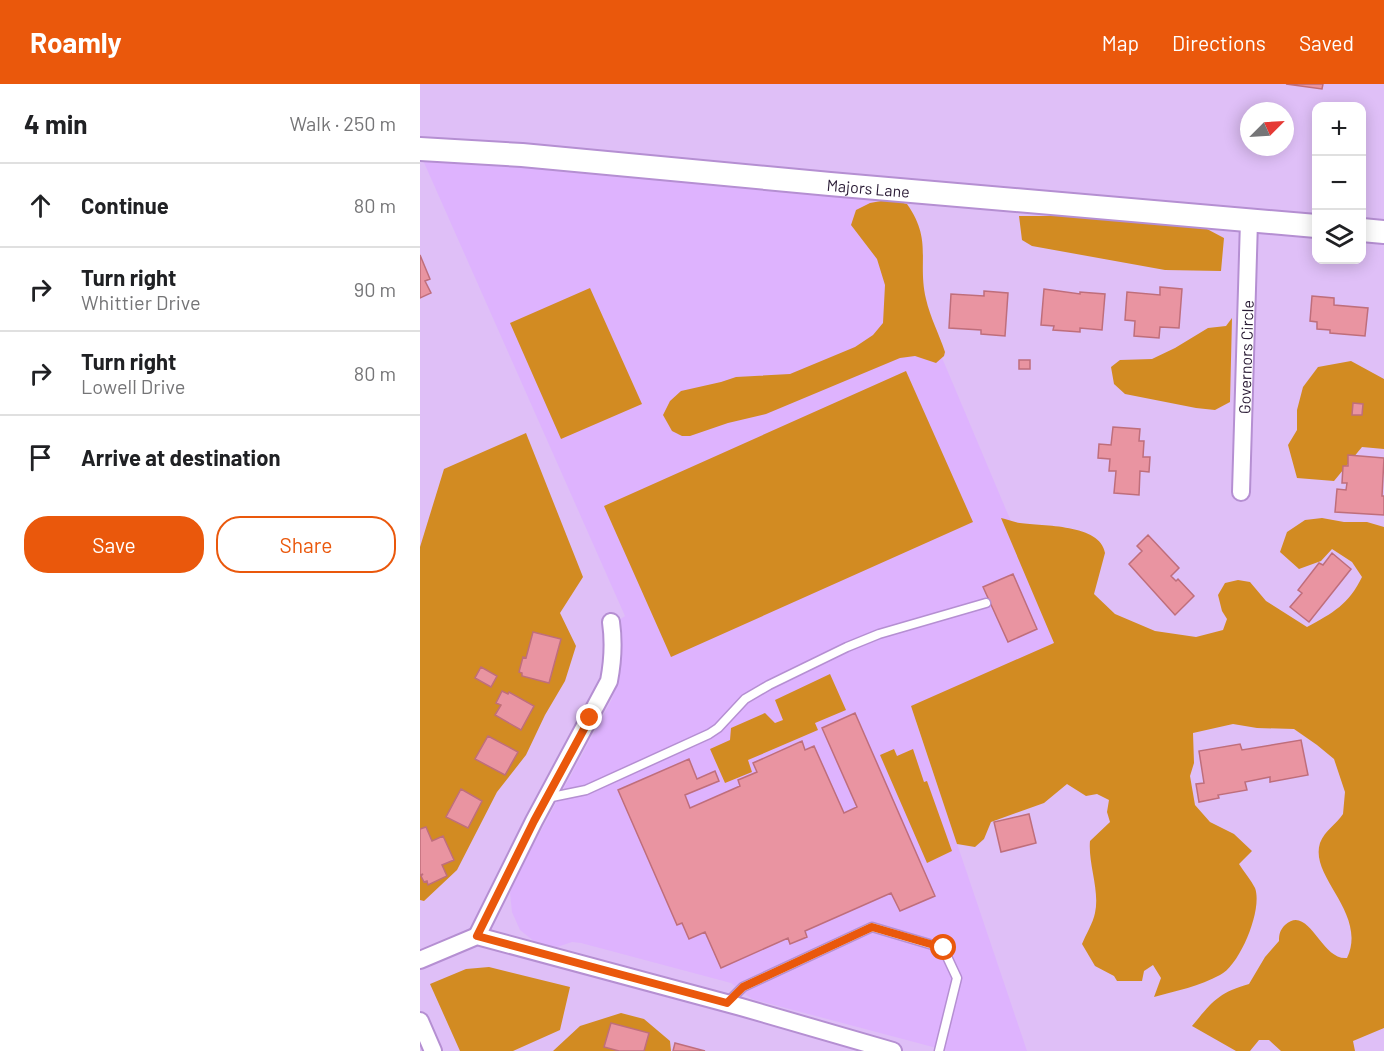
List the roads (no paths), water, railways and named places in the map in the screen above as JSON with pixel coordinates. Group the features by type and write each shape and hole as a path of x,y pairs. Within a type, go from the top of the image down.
{"street":[{"name":"Majors Lane","path":"420,149 522,155 1312,226"},
{"name":"Governors Circle","path":"1241,492 1249,221"},
{"path":"1366,230 1384,232"},
{"path":"477,936 609,681 613,660 611,622"},
{"path":"420,960 477,936 727,1003 893,1051"},
{"path":"420,1021 433,1051"}],"lane":[{"path":"547,798 586,790 709,734 718,728 744,699 847,647 879,634 986,603"},
{"path":"727,1003 743,987 872,927 944,948 957,978 939,1051"}]}
